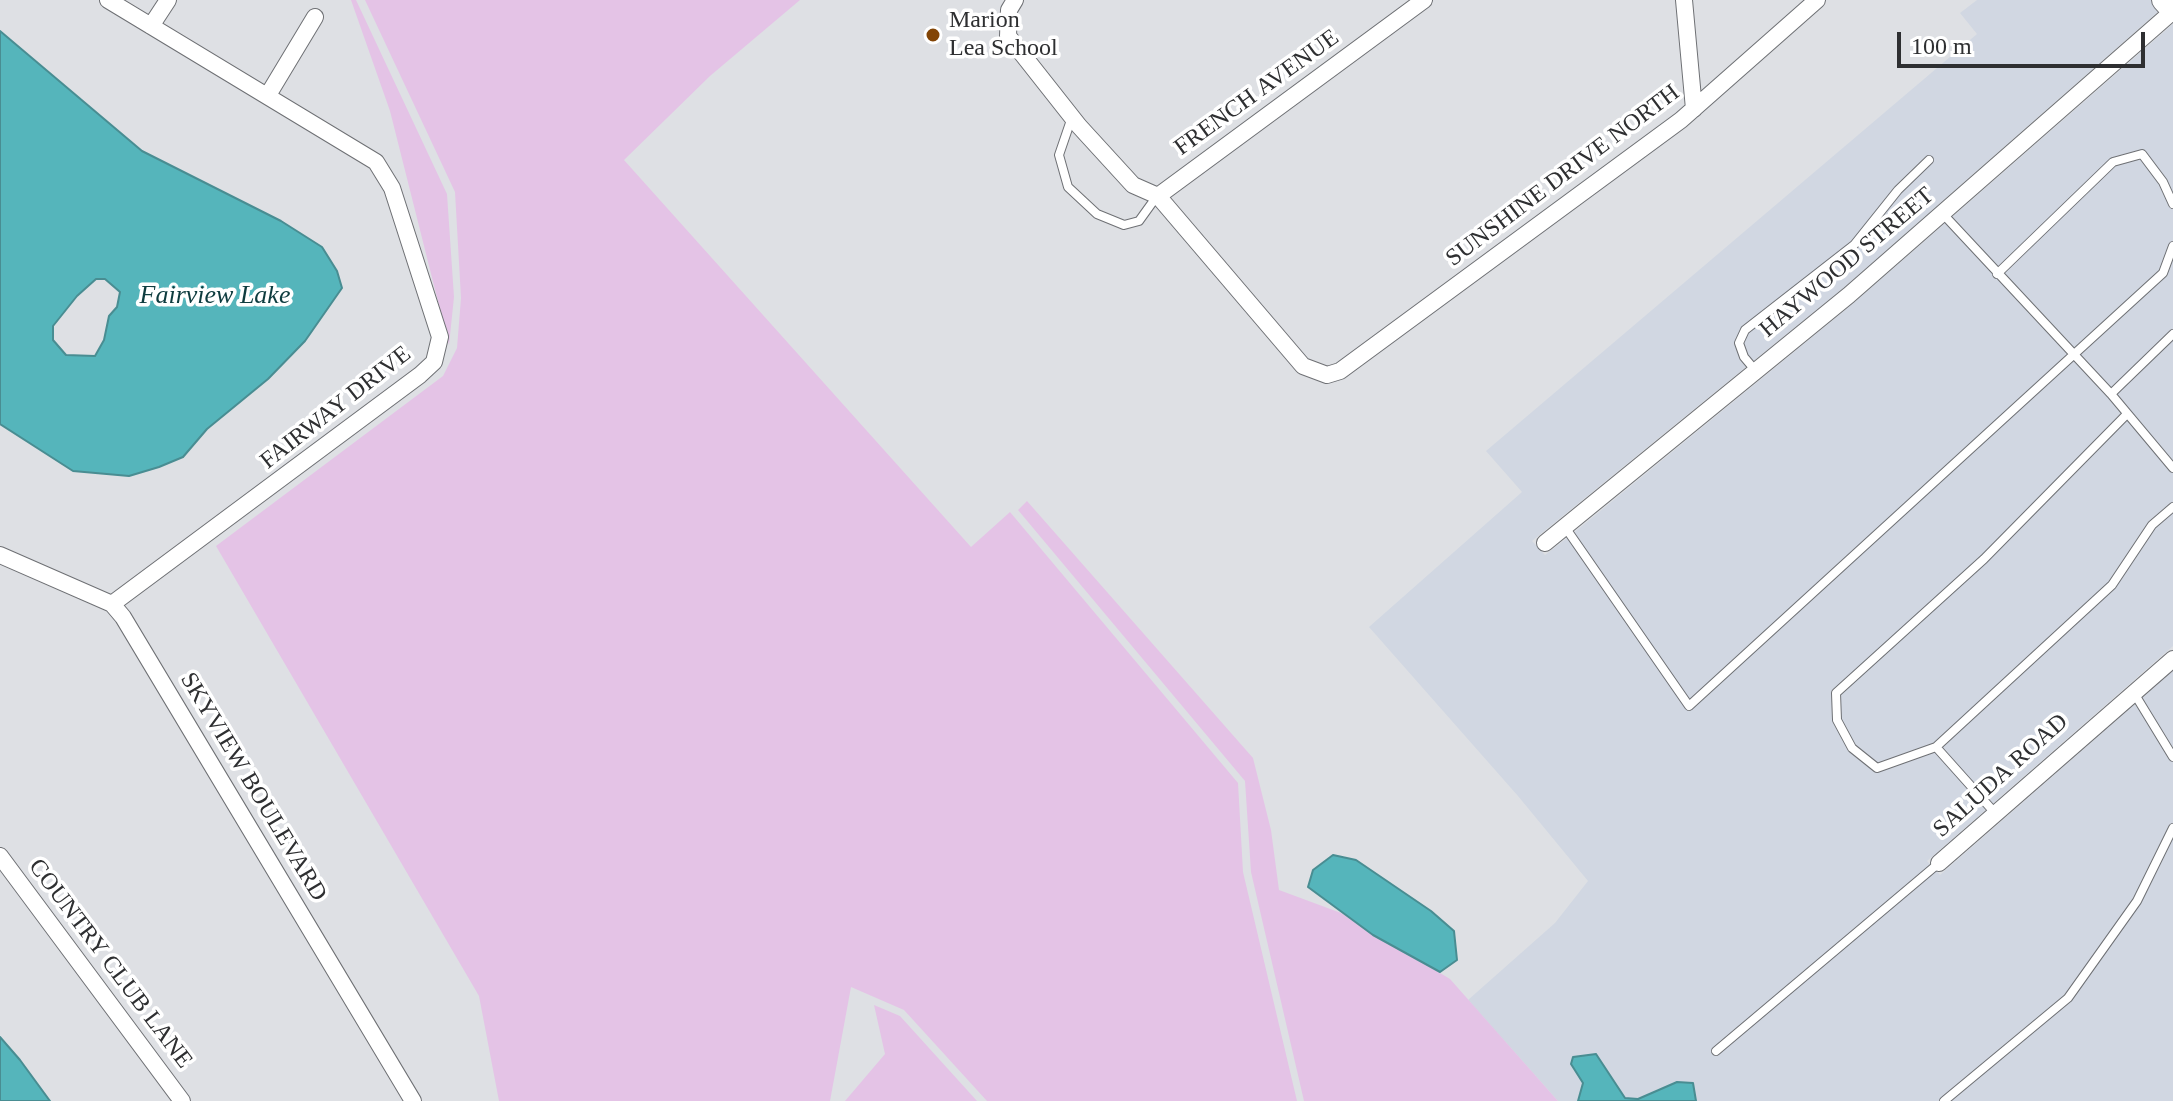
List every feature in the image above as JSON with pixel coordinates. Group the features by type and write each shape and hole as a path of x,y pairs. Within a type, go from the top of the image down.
{"main road":[{"path":"2163,0 2173,11"}],"street":[{"name":"FAIRWAY DRIVE","path":"108,0 365,153 384,173 440,337 440,350 434,362 420,375 112,604"},
{"path":"151,26 168,0"},
{"name":"FRENCH AVENUE","path":"1158,196 1424,0"},
{"path":"1684,0 1694,109"},
{"name":"SUNSHINE DRIVE NORTH","path":"1158,196 1303,366 1327,375 1340,371 1694,109 1817,0"},
{"path":"1012,5 1008,36 1072,117 1133,185 1158,196"},
{"name":"HAYWOOD STREET","path":"1545,543 1943,214 2173,11"},
{"path":"268,95 315,17"},
{"path":"0,555 112,604"},
{"name":"SKYVIEW BOULEVARD","path":"112,604 132,631 413,1101"},
{"name":"SALUDA ROAD","path":"1939,863 2173,659"},
{"name":"COUNTRY CLUB LANE","path":"0,856 182,1101"}],"lane":[{"path":"1072,117 1059,155 1068,187 1097,214 1124,225 1139,221 1158,196"},
{"path":"1997,274 2113,162 2142,154 2163,182 2173,204"},
{"path":"1756,371 1744,357 1739,343 1745,330 1854,245 1898,190 1929,160"},
{"path":"1943,214 2111,394 2173,468"},
{"path":"1565,527 1689,706 2163,273 2173,246"},
{"path":"2111,394 2173,334"},
{"path":"2127,414 1984,559 1836,693 1837,720 1852,748 1877,768 1936,747 2112,585 2152,525 2173,507"},
{"path":"2134,692 2173,757"},
{"path":"1936,747 1995,813"},
{"path":"1944,1101 2068,998 2137,901 2173,828"},
{"name":"SALUDA ROAD","path":"1716,1051 1939,863"}],"shaded area":[{"path":"351,0 356,0 447,194 454,297 449,345 390,111"},
{"path":"365,0 800,0 710,76 624,160 971,547 1010,512 1238,783 1243,872 1297,1101 987,1101 904,1010 851,987 830,1101 499,1101 479,996 216,546 443,376 457,348 461,298 455,192"},
{"path":"1977,0 2152,0 2160,10 1843,288 1532,541 1545,555 1571,535 1855,302 2173,24 2173,646 1927,861 1940,875 2173,671 2173,1101 1696,1101 1693,1083 1658,1089 1638,1099 1625,1098 1613,1079 1571,1064 1583,1083 1578,1101 1558,1101 1468,1000 1555,923 1588,881 1518,796 1369,627 1522,492 1486,451 1977,34 1960,13"},
{"path":"1027,501 1253,758 1271,830 1279,890 1341,913 1450,979 1558,1101 1304,1101 1251,872 1245,781 1018,510"},
{"path":"874,1005 900,1016 977,1101 845,1101 885,1054"}],"water":[{"name":"Fairview Lake","path":"0,31 142,151 281,221 322,247 337,271 342,288 305,341 268,379 207,429 183,457 159,467 129,476 73,471 0,424","holes":["96,279 105,279 120,292 117,307 109,316 104,340 95,356 66,355 53,340 53,326 77,296"]},
{"path":"1333,855 1356,860 1431,911 1454,931 1457,960 1440,972 1373,935 1308,887 1313,870"},
{"path":"0,1037 20,1060 50,1101 0,1101"},
{"path":"1596,1054 1625,1098 1638,1099 1677,1082 1693,1083 1696,1101 1578,1101 1583,1083 1571,1064 1573,1057"}],"place":[{"name":"Marion Lea School","path":"933,35"}]}
